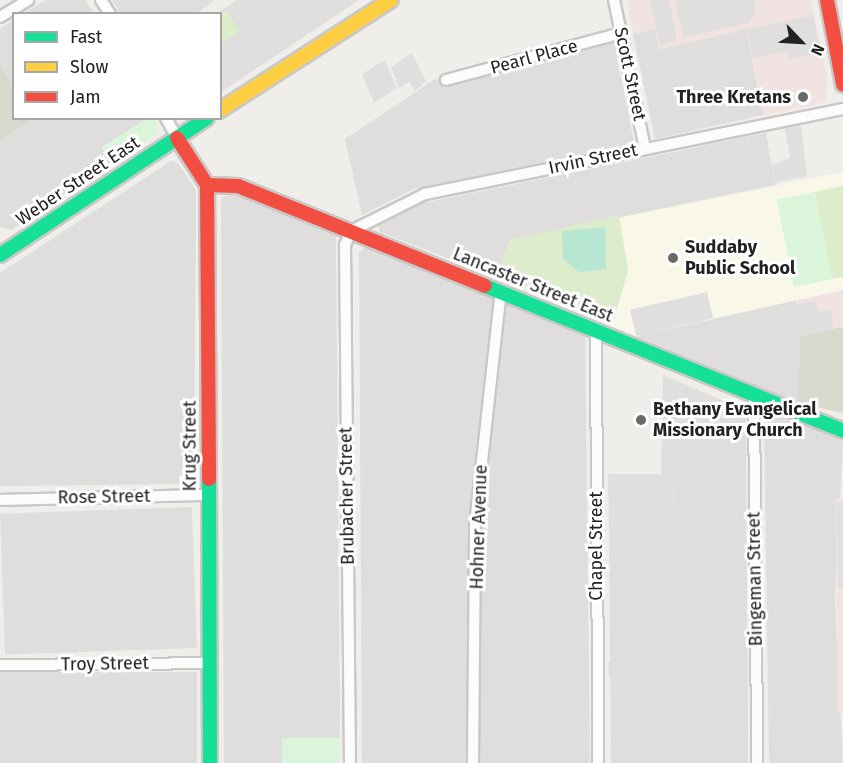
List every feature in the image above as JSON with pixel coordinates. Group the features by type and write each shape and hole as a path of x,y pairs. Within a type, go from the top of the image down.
{"street":[{"path":"0,18 28,0"},
{"path":"222,109 391,0"},
{"name":"Scott Street","path":"614,0 645,148"},
{"path":"827,0 843,84"},
{"name":"Pearl Place","path":"446,80 621,33"},
{"name":"Irvin Street","path":"351,231 414,197 843,109"},
{"path":"167,120 207,185"},
{"name":"Weber Street East","path":"1,254 204,120"},
{"name":"Lancaster Street East","path":"207,185 238,186 843,431"},
{"name":"Krug Street","path":"207,185 210,763"},
{"name":"Brubacher Street","path":"350,763 345,245 351,231"},
{"name":"Hohner Avenue","path":"473,763 475,525 501,291"},
{"name":"Chapel Street","path":"596,330 598,763"},
{"name":"Bingeman Street","path":"754,396 757,763"},
{"name":"Rose Street","path":"0,500 208,495"},
{"name":"Troy Street","path":"0,665 210,663"}],"shaded area":[{"path":"46,0 85,0 93,12 26,12"},
{"path":"112,0 215,0 199,12 119,12"},
{"path":"237,0 359,0 222,91 222,12 219,12"},
{"path":"627,0 811,0 827,76 826,102 763,115 746,29 659,49 655,29 633,34"},
{"path":"650,0 669,0 677,40 660,46"},
{"path":"675,0 755,0 755,13 748,23 683,37"},
{"path":"813,15 821,53 790,59 788,51 753,58 747,29"},
{"path":"12,21 12,120 145,120 102,147 111,163 11,230 0,227 0,29"},
{"path":"655,29 660,49 746,29 763,115 655,139 633,34"},
{"path":"614,41 634,143 414,189 362,215 345,139 435,79 449,76 452,85"},
{"path":"222,46 242,78 222,88"},
{"path":"412,53 426,81 415,91 409,82 399,88 391,67"},
{"path":"706,58 708,74 723,71 729,107 736,106 739,119 724,121 718,94 706,96 710,125 703,126 692,77 693,86 669,91 671,100 650,106 647,86 670,82 681,77 679,66"},
{"path":"385,60 397,88 374,103 362,74"},
{"path":"0,63 12,85 12,120 32,120 0,140"},
{"path":"444,84 451,125 420,132 413,98"},
{"path":"801,125 807,176 775,183 772,165 790,158 785,128"},
{"path":"45,126 75,171 58,183 28,138"},
{"path":"766,133 775,185 510,240 497,277 380,232 378,226 423,203"},
{"path":"748,136 755,171 770,168 773,183 747,187 737,138"},
{"path":"717,142 724,178 741,175 744,189 708,196 703,145"},
{"path":"27,150 46,173 28,188 11,161"},
{"path":"171,161 178,163 196,190 194,484 0,486 0,273"},
{"name":"Suddaby Public School","path":"843,172 843,290 636,336 497,277 510,240"},
{"path":"233,192 336,233 340,738 282,740 283,763 224,763 221,198"},
{"path":"366,246 585,332 590,763 362,763 359,253"},
{"path":"16,268 26,272 30,282 26,292 16,296 6,292 2,282 6,272"},
{"path":"843,290 843,327 800,336 797,300"},
{"path":"707,292 713,318 636,336 630,310"},
{"path":"796,300 801,358 798,403 636,336"},
{"path":"815,301 818,312 831,309 833,329 800,336 800,366 779,363 779,348 754,347 755,312"},
{"path":"85,316 147,316 147,343 85,343"},
{"path":"843,327 843,413 798,403 800,336"},
{"path":"663,375 717,398 717,454 686,455 686,480 672,482 674,529 609,529 608,474 661,474"},
{"path":"717,398 746,410 748,763 611,763 609,529 674,529 672,482 686,455 717,453"},
{"path":"770,411 843,441 835,601 843,763 769,763 764,416"},
{"path":"836,499 843,499 843,712 837,713"},
{"path":"837,502 843,502 843,588 838,588"},
{"path":"192,507 197,648 5,655 0,514"},
{"path":"649,631 675,632 674,684 656,676 609,676 608,662 650,662"},
{"path":"0,672 197,672 197,763 0,763"}],"green space":[{"path":"226,10 240,32 222,43 222,12"},
{"path":"144,120 157,120 158,133 111,163 102,148"},
{"path":"843,186 843,277 832,279 815,192"},
{"path":"815,192 832,279 794,287 777,199"},
{"path":"619,215 628,270 613,324 497,277 510,240"},
{"path":"605,227 606,269 579,272 563,259 562,231"},
{"path":"282,738 340,738 340,763 282,763"}],"traffic: fast":[{"path":"0,255 204,120"},
{"path":"485,286 843,431"},
{"path":"209,479 210,763"}],"traffic: slow":[{"path":"222,109 391,0"}],"traffic: jam":[{"path":"827,0 843,84"},
{"path":"177,138 207,185 209,479"},
{"path":"207,185 238,186 485,286"}],"place":[{"name":"Three Kretans","path":"803,97"},
{"name":"Suddaby Public School","path":"673,258"},
{"name":"Bethany Evangelical Missionary Church","path":"641,420"}]}
